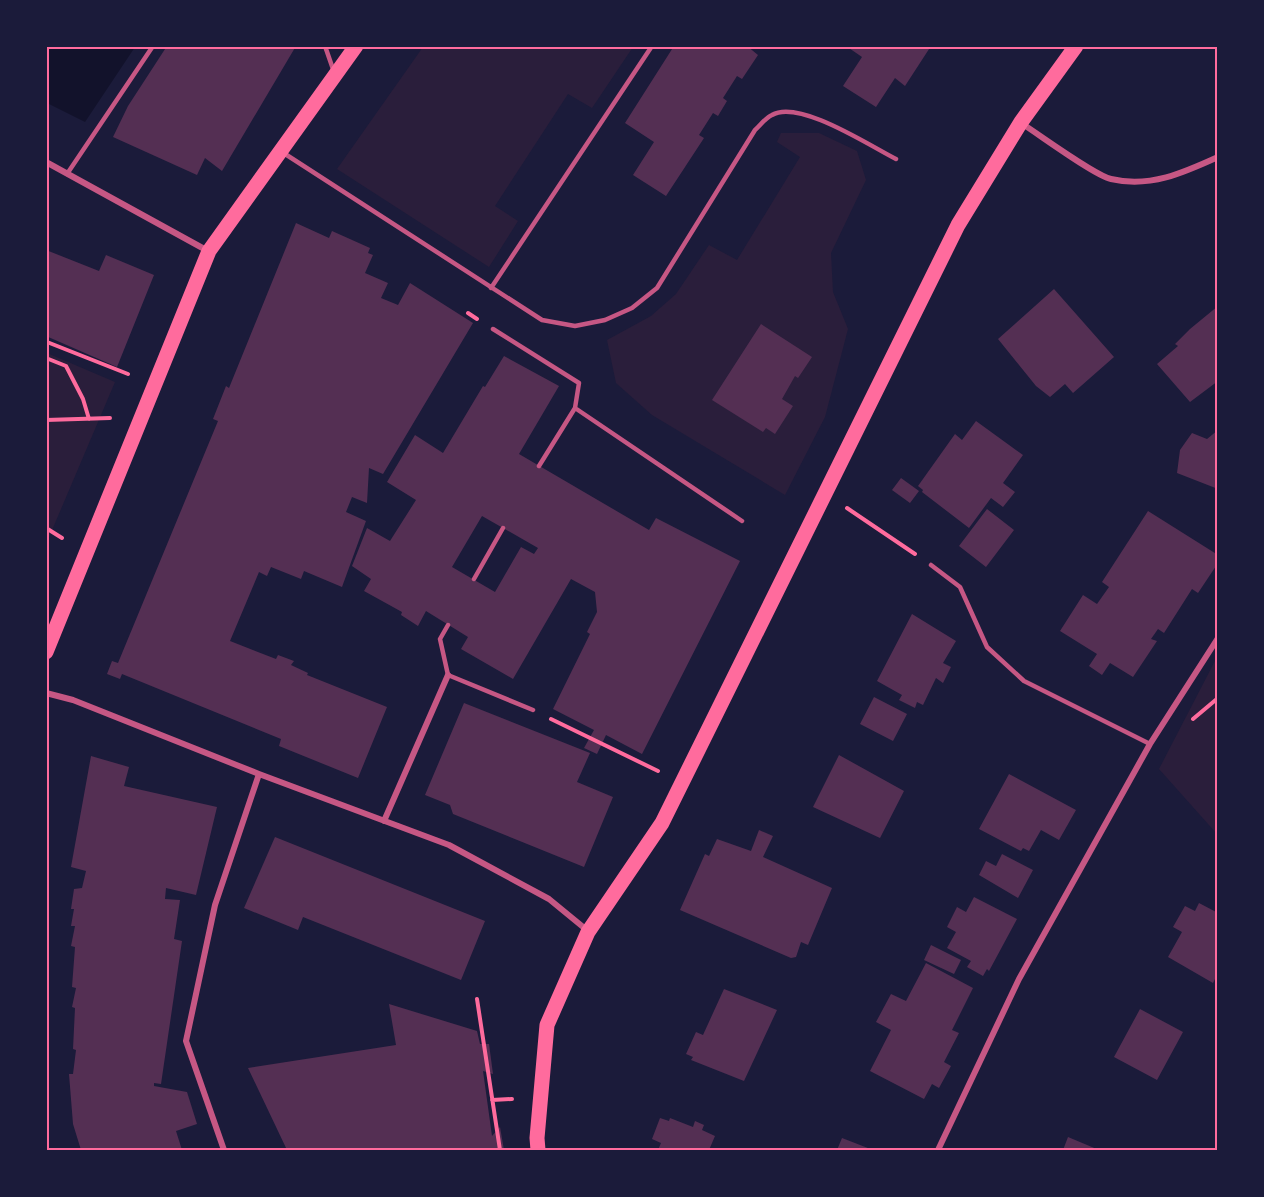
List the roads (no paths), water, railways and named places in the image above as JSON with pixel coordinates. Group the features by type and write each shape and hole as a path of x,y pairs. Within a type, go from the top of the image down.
{"main road":[{"path":"46,652 209,251 356,46"},
{"path":"538,1150 537,1138 547,1025 588,932 662,823 958,225 1021,122 1076,46"}],"street":[{"path":"1021,122 1109,179 1145,183 1180,174 1218,157"},
{"path":"46,162 209,251"},
{"path":"938,1150 1015,986 1150,744 1218,638"},
{"path":"384,821 448,675"},
{"path":"46,693 73,700 259,774 449,845 539,893 588,932"},
{"path":"224,1150 186,1041 215,905 259,774"}],"lane":[{"path":"68,174 153,46"},
{"path":"325,46 335,75"},
{"path":"491,288 652,46"},
{"path":"279,151 542,320 575,326 604,320 632,308 657,288 754,130 771,115 784,111 809,115 896,159"},
{"path":"493,329 579,384 575,408 539,466"},
{"path":"575,408 742,521"},
{"path":"474,579 503,528"},
{"path":"931,565 960,587 987,647 1024,681 1150,744"},
{"path":"448,625 440,639 448,675 533,710"}]}
